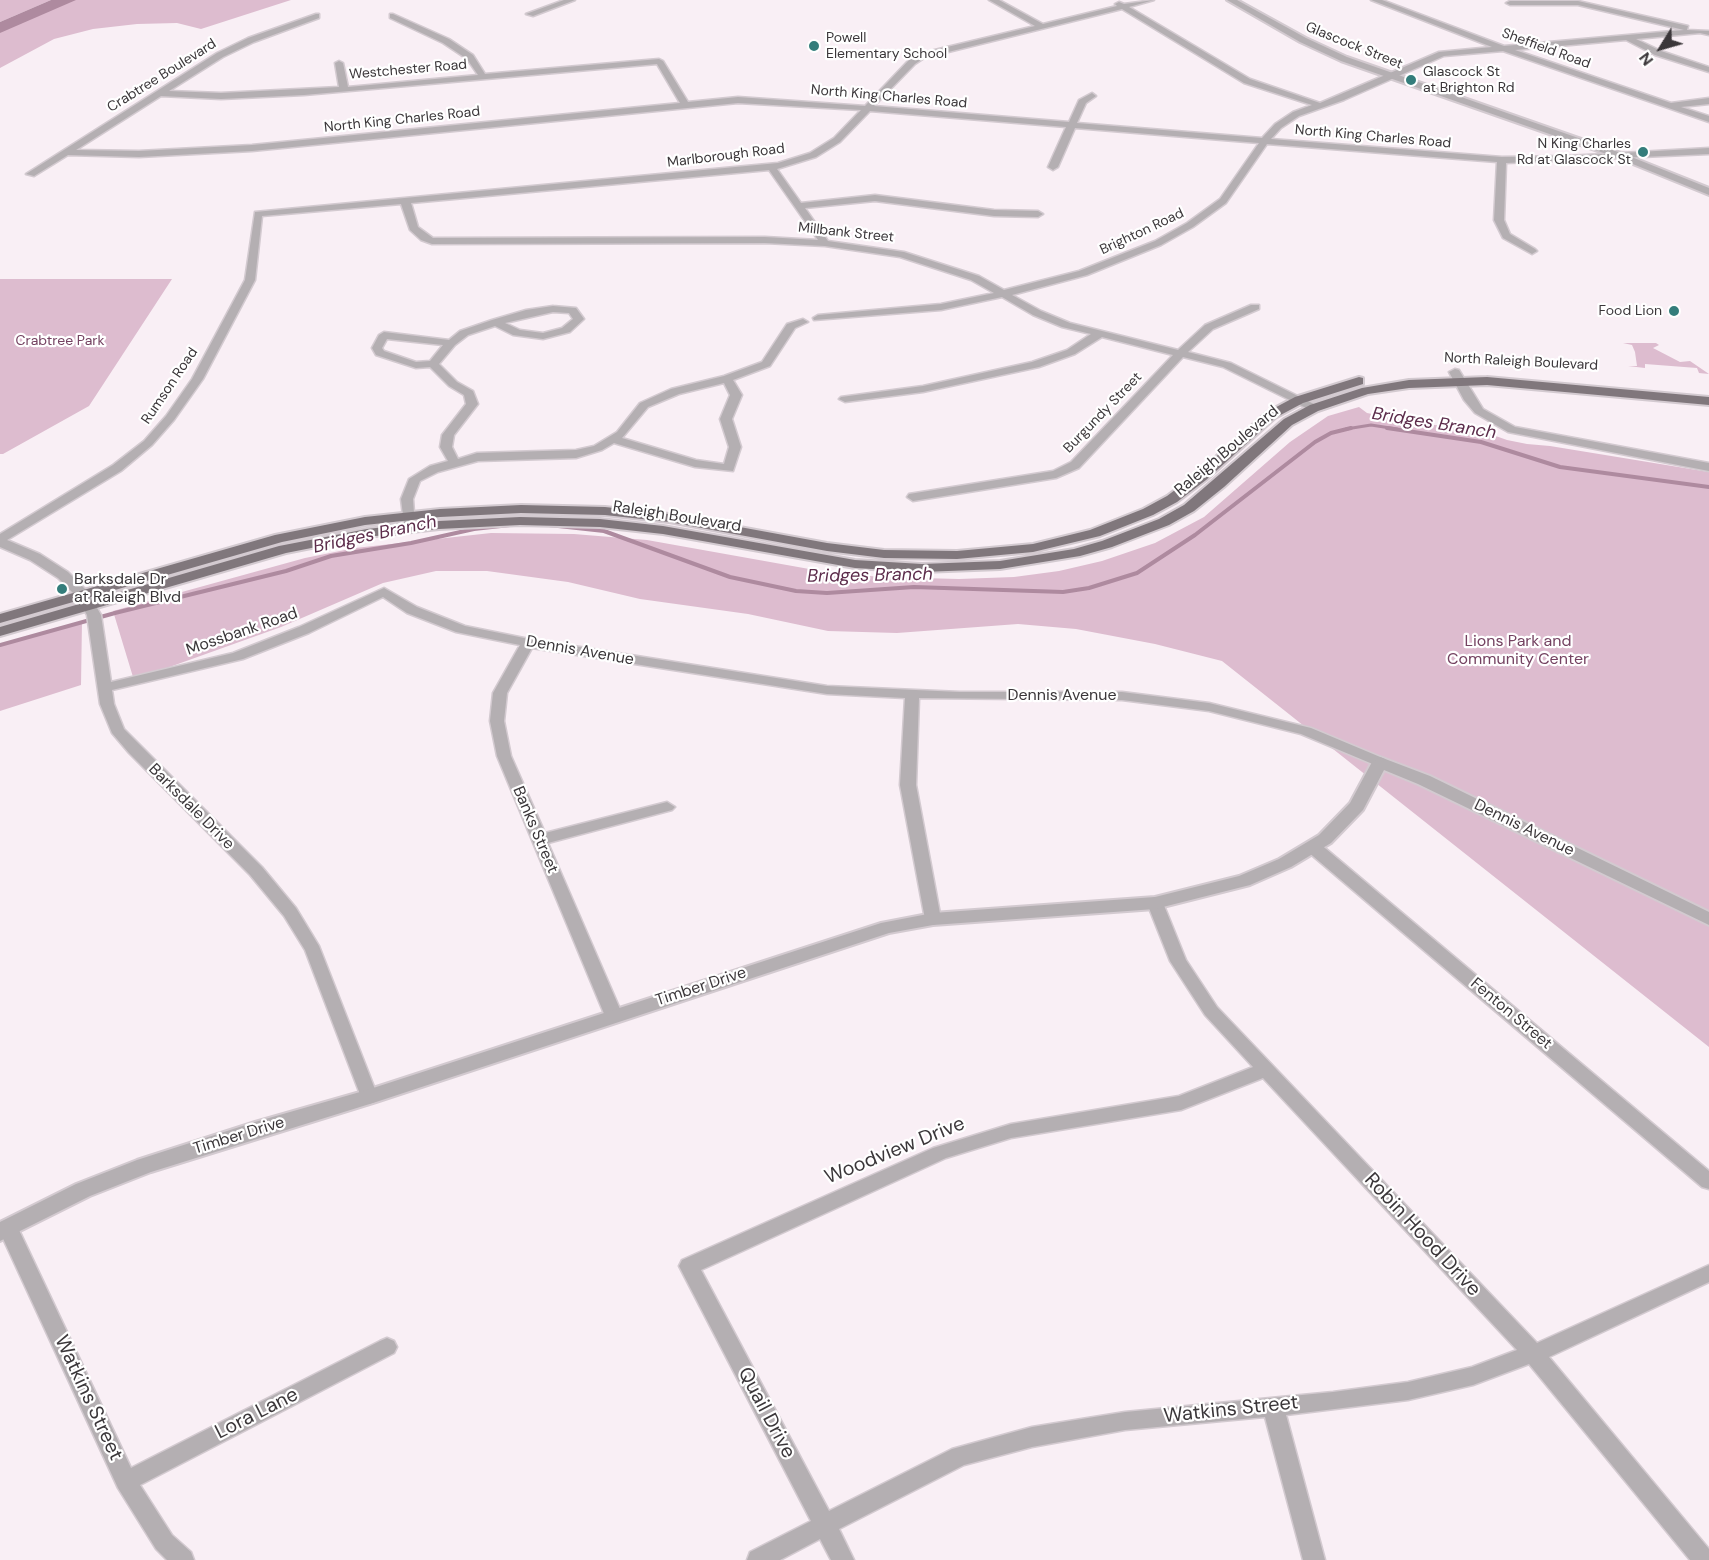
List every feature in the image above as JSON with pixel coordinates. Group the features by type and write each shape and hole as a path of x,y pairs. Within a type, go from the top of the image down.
{"main road":[{"name":"North Raleigh Boulevard","path":"1314,408 1343,397 1389,386 1483,372 1709,392"},
{"name":"North Raleigh Boulevard","path":"1299,400 1330,389 1379,377 1458,376 1487,381 1709,401"},
{"name":"Raleigh Boulevard","path":"0,619 86,601 284,549 357,535 408,522 521,509 605,512 669,518 859,552 921,556 1004,552 1065,542 1095,533 1172,500 1271,416 1299,400"},
{"name":"Raleigh Boulevard","path":"408,522 600,523 663,530 855,564 922,568 1000,565 1053,557 1096,547 1164,522 1190,508 1268,438 1314,408"},
{"name":"Raleigh Boulevard","path":"0,632 86,601"}],"street":[{"path":"530,14 571,0"},
{"path":"993,0 1041,26"},
{"path":"1113,0 1211,62 1247,81 1319,105"},
{"name":"Marlborough Road","path":"258,214 771,167 825,149 868,109 912,62 921,56 1150,0"},
{"name":"Glascock Street","path":"1231,0 1303,40 1344,59 1621,156 1709,192"},
{"name":"Sheffield Road","path":"1375,0 1502,48 1709,119"},
{"path":"1510,3 1578,3 1704,32"},
{"name":"Crabtree Boulevard","path":"31,174 236,46 316,16"},
{"path":"393,16 446,41 470,57 483,77"},
{"name":"Brighton Road","path":"818,318 941,307 1002,294 1083,273 1158,243 1190,225 1223,201 1278,126 1296,114 1442,54 1704,32"},
{"path":"1628,38 1658,53 1709,70"},
{"name":"Westchester Road","path":"160,93 221,96 344,90 659,61 686,106"},
{"path":"339,63 344,90"},
{"path":"1053,167 1082,102 1092,96"},
{"name":"North King Charles Road","path":"67,152 139,154 252,148 738,100 1502,160 1709,151"},
{"path":"1666,105 1709,101"},
{"path":"1502,160 1499,220 1506,236 1532,251"},
{"path":"771,167 825,243"},
{"path":"798,206 875,198 994,213 1038,214"},
{"name":"Millbank Street","path":"405,201 413,228 424,238 432,241 765,240 825,243 877,249 921,259 975,278 1037,314 1066,325 1227,365 1314,408"},
{"name":"Rumson Road","path":"0,541 117,468 148,443 170,418 197,379 250,280 258,214"},
{"name":"Burgundy Street","path":"913,497 1056,474 1075,465 1209,327 1255,307"},
{"path":"451,343 384,335 377,348 380,353 397,360 416,364 433,364 451,343 464,333 496,322 526,313 553,309 572,310 579,319 566,330 543,336 517,333 496,322"},
{"path":"408,522 407,499 415,480 434,469 477,457 576,454 598,448 621,434 644,405 675,391 727,380 766,364 791,326 803,322"},
{"path":"845,399 923,389 1035,365 1071,352 1099,334"},
{"path":"433,364 440,373 469,393 472,404 448,435 446,447 454,462"},
{"path":"1458,376 1470,400 1479,411 1512,430 1709,467"},
{"path":"612,439 695,463 729,468 735,447 726,419 736,395 727,380"},
{"name":"Barksdale Drive","path":"0,541 35,557 63,575 86,601 94,615 101,647 107,704 117,730 134,750 256,872 290,912 313,951 369,1097"},
{"name":"Dennis Avenue","path":"384,592 412,610 461,628 529,643 827,690 912,695 1122,696 1209,707 1306,731 1424,780 1709,919"},
{"name":"Mossbank Road","path":"105,688 238,656 304,630 384,592"},
{"name":"Banks Street","path":"529,643 519,656 500,693 497,721 504,756 615,1016"},
{"path":"912,695 908,785 933,919"},
{"name":"Timber Drive","path":"4,1230 83,1191 144,1166 255,1130 369,1097 887,927 933,919 1155,903 1244,881 1285,863 1313,847 1340,826 1357,806 1380,762"},
{"path":"539,840 667,807"},
{"name":"Fenton Street","path":"1313,847 1709,1182"},
{"name":"Robin Hood Drive","path":"1155,903 1178,961 1206,1003 1264,1070 1433,1245 1533,1353 1704,1560"},
{"name":"Woodview Drive","path":"689,1266 940,1153 1011,1131 1181,1103 1264,1070"},
{"name":"Watkins Street","path":"4,1230 126,1481 164,1542 183,1560"},
{"name":"Quail Drive","path":"689,1266 843,1560"},
{"name":"Watkins Street","path":"758,1560 960,1456 1032,1437 1125,1421 1408,1391 1473,1376 1533,1353 1709,1273"},
{"name":"Lora Lane","path":"126,1481 387,1347"},
{"path":"1273,1406 1314,1560"}],"green space":[{"path":"0,0 51,0 0,22"},
{"path":"60,0 291,0 201,29 177,23 137,24 93,29 54,39 0,68 0,26"},
{"name":"Crabtree Park","path":"0,279 172,279 89,406 3,454 0,454"},
{"path":"1623,343 1656,343 1659,345 1653,348 1680,362 1690,361 1709,374 1699,373 1697,368 1645,364 1645,368 1628,366 1637,366 1635,352 1632,345"},
{"name":"Lions Park and Community Center","path":"1359,407 1367,413 1421,424 1473,428 1507,440 1527,444 1709,472 1709,1047 1222,661 1155,644 1076,629 1018,624 897,633 828,631 748,614 640,599 568,582 487,571 436,571 383,583 281,627 164,669 133,677 113,611 305,558 355,548 491,533 574,534 647,540 826,572 881,577 959,579 1014,577 1059,571 1102,561 1155,543 1204,517 1290,442 1328,416"},
{"path":"82,621 81,685 0,711 0,645"}],"shaded area":[{"path":"51,0 76,0 0,33 0,22"}],"waterway":[{"name":"Bridges Branch","path":"1349,429 1371,425 1397,429"},
{"name":"Bridges Branch","path":"1387,428 1481,442 1560,467 1709,487"},
{"name":"Bridges Branch","path":"549,525 604,531 730,577 796,591 827,593 914,587 1063,592 1089,588 1137,573 1195,535 1315,442 1331,433 1349,429"},
{"name":"Bridges Branch","path":"0,645 115,613 286,571 331,556 411,543 474,529 510,525"}],"place":[{"name":"Powell Elementary School","path":"814,46"},
{"name":"Glascock St at Brighton Rd","path":"1411,80"},
{"name":"N King Charles Rd at Glascock St","path":"1643,152"},
{"name":"Food Lion","path":"1674,311"},
{"name":"Barksdale Dr at Raleigh Blvd","path":"62,589"}]}
